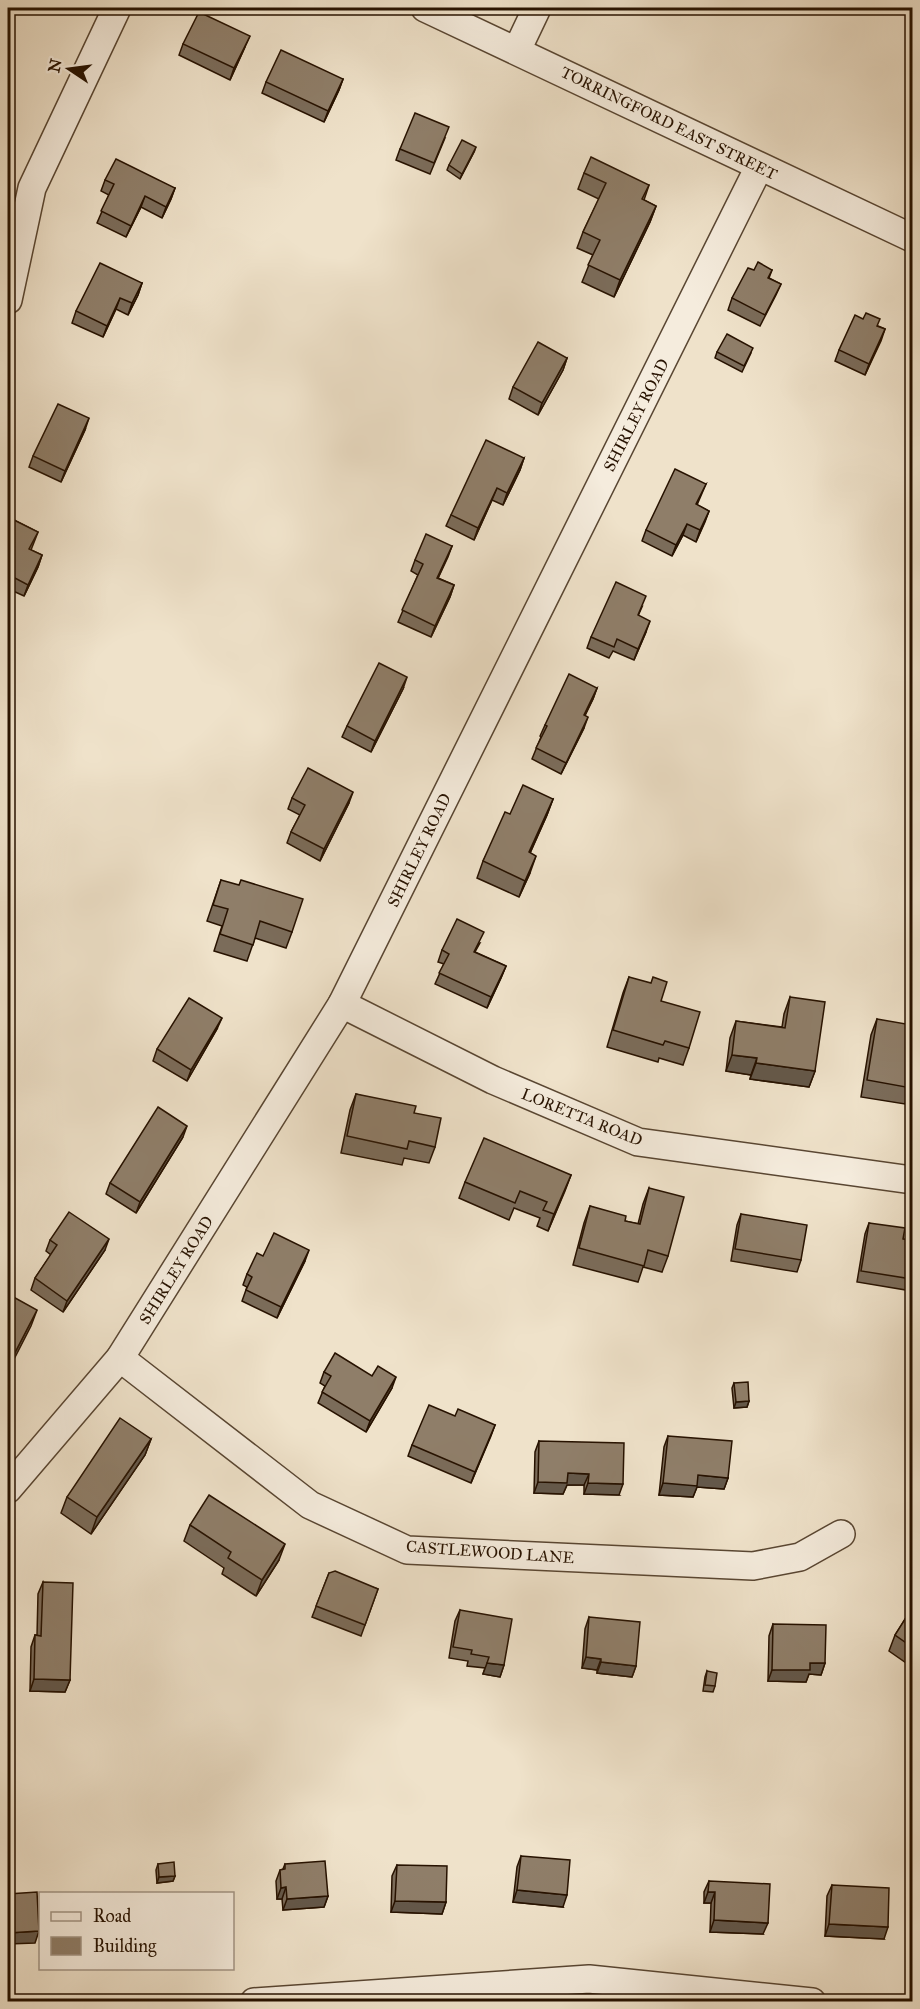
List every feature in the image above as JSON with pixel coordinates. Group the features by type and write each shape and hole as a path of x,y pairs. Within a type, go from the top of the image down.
{"street":[{"path":"8,299 32,188 117,8"},
{"name":"TORRINGFORD EAST STREET","path":"425,8 912,238"},
{"path":"517,50 537,8"},
{"name":"SHIRLEY ROAD","path":"8,1489 120,1358 342,1004 759,167"},
{"name":"LORETTA ROAD","path":"342,1004 493,1080 638,1142 912,1180"},
{"name":"CASTLEWOOD LANE","path":"120,1358 310,1505 407,1550 753,1566 800,1557 841,1534"},
{"path":"254,2001 589,1979 812,2001"}],"building":[{"path":"199,12 250,36 234,68 183,44"},
{"path":"281,50 343,79 328,111 266,82"},
{"path":"415,113 449,127 434,163 400,149"},
{"path":"462,140 476,147 462,174 449,165"},
{"path":"591,157 649,185 642,199 656,206 620,280 588,265 600,240 583,232 606,183 584,173"},
{"path":"116,159 175,188 166,207 145,196 131,226 101,211 114,184 105,180"},
{"path":"758,262 772,270 768,278 781,284 765,315 732,298 748,268 754,270"},
{"path":"100,263 142,283 132,303 120,298 107,326 76,311"},
{"path":"866,313 880,319 877,326 885,329 869,364 839,350 855,315 863,319"},
{"path":"727,334 753,348 744,366 717,352"},
{"path":"538,342 567,358 542,403 513,387"},
{"path":"58,404 89,418 65,471 33,456"},
{"path":"486,440 524,458 507,493 497,488 478,528 451,515"},
{"path":"675,469 706,484 696,504 709,511 700,530 687,524 676,545 646,530"},
{"path":"8,517 38,532 29,549 42,555 28,585 15,578 12,584 8,582"},
{"path":"426,534 452,546 437,578 454,585 435,626 402,610 423,564 415,560"},
{"path":"616,582 646,596 638,615 650,621 638,649 617,639 614,647 591,637"},
{"path":"8,629 12,632 8,641"},
{"path":"379,663 407,677 375,741 347,726"},
{"path":"569,674 597,688 584,715 588,717 566,763 536,748"},
{"path":"308,768 353,792 324,849 291,832 305,805 292,798"},
{"path":"523,785 553,799 529,852 536,856 525,881 483,861 505,812 510,814"},
{"path":"8,843 13,847 8,856"},
{"path":"221,880 239,885 241,880 303,899 292,932 260,921 253,945 220,934 228,909 213,905"},
{"path":"457,919 484,932 474,952 506,966 491,997 439,973 449,954 442,950"},
{"path":"629,977 651,983 653,977 667,982 661,1001 700,1012 689,1048 665,1041 663,1045 613,1030"},
{"path":"790,997 825,1002 815,1071 756,1063 757,1058 732,1055 736,1021 785,1028"},
{"path":"189,998 222,1018 191,1070 157,1049"},
{"path":"877,1019 912,1025 911,1088 867,1080"},
{"path":"356,1094 416,1106 414,1113 441,1118 435,1147 409,1141 407,1149 347,1136"},
{"path":"158,1107 187,1126 140,1202 110,1183"},
{"path":"484,1138 571,1175 554,1214 543,1210 547,1202 520,1191 515,1203 465,1182"},
{"path":"649,1188 684,1197 668,1256 648,1250 644,1266 579,1248 590,1206 626,1216 625,1221 640,1224"},
{"path":"69,1212 109,1239 67,1301 35,1278 57,1245 50,1240"},
{"path":"741,1214 807,1225 801,1260 735,1249"},
{"path":"869,1223 905,1228 903,1239 912,1241 912,1279 861,1271"},
{"path":"274,1233 309,1250 281,1307 246,1290 252,1277 247,1274 257,1253 263,1256"},
{"path":"8,1294 37,1310 8,1366"},
{"path":"335,1353 372,1376 378,1366 396,1377 370,1421 322,1392 331,1376 324,1372"},
{"path":"748,1382 749,1401 736,1402 734,1383"},
{"path":"429,1405 455,1416 458,1409 495,1425 475,1472 412,1445"},
{"path":"120,1418 151,1439 97,1517 67,1497"},
{"path":"668,1436 732,1441 728,1478 698,1475 697,1486 663,1483"},
{"path":"539,1441 624,1443 623,1484 588,1483 589,1474 568,1473 567,1483 538,1482"},
{"path":"209,1495 285,1544 262,1580 228,1558 231,1552 190,1525"},
{"path":"335,1571 378,1589 365,1625 316,1606 329,1573"},
{"path":"43,1582 73,1583 70,1680 34,1679 35,1635 41,1636"},
{"path":"912,1608 912,1647 895,1635"},
{"path":"460,1610 512,1619 504,1665 487,1663 489,1657 471,1654 472,1650 453,1647"},
{"path":"589,1617 640,1622 636,1666 601,1662 601,1659 586,1657"},
{"path":"773,1624 826,1625 825,1663 810,1663 810,1670 772,1670"},
{"path":"707,1671 717,1673 715,1686 705,1685"},
{"path":"521,1856 570,1860 567,1895 517,1890"},
{"path":"325,1861 328,1896 287,1899 286,1887 281,1888 280,1870 285,1869 285,1864"},
{"path":"174,1862 175,1876 159,1877 158,1864"},
{"path":"397,1865 447,1866 446,1902 395,1901"},
{"path":"709,1881 770,1884 768,1923 714,1920 715,1892 708,1892"},
{"path":"832,1885 889,1888 888,1927 829,1924"},
{"path":"37,1892 39,1931 8,1933 8,1894"}]}
